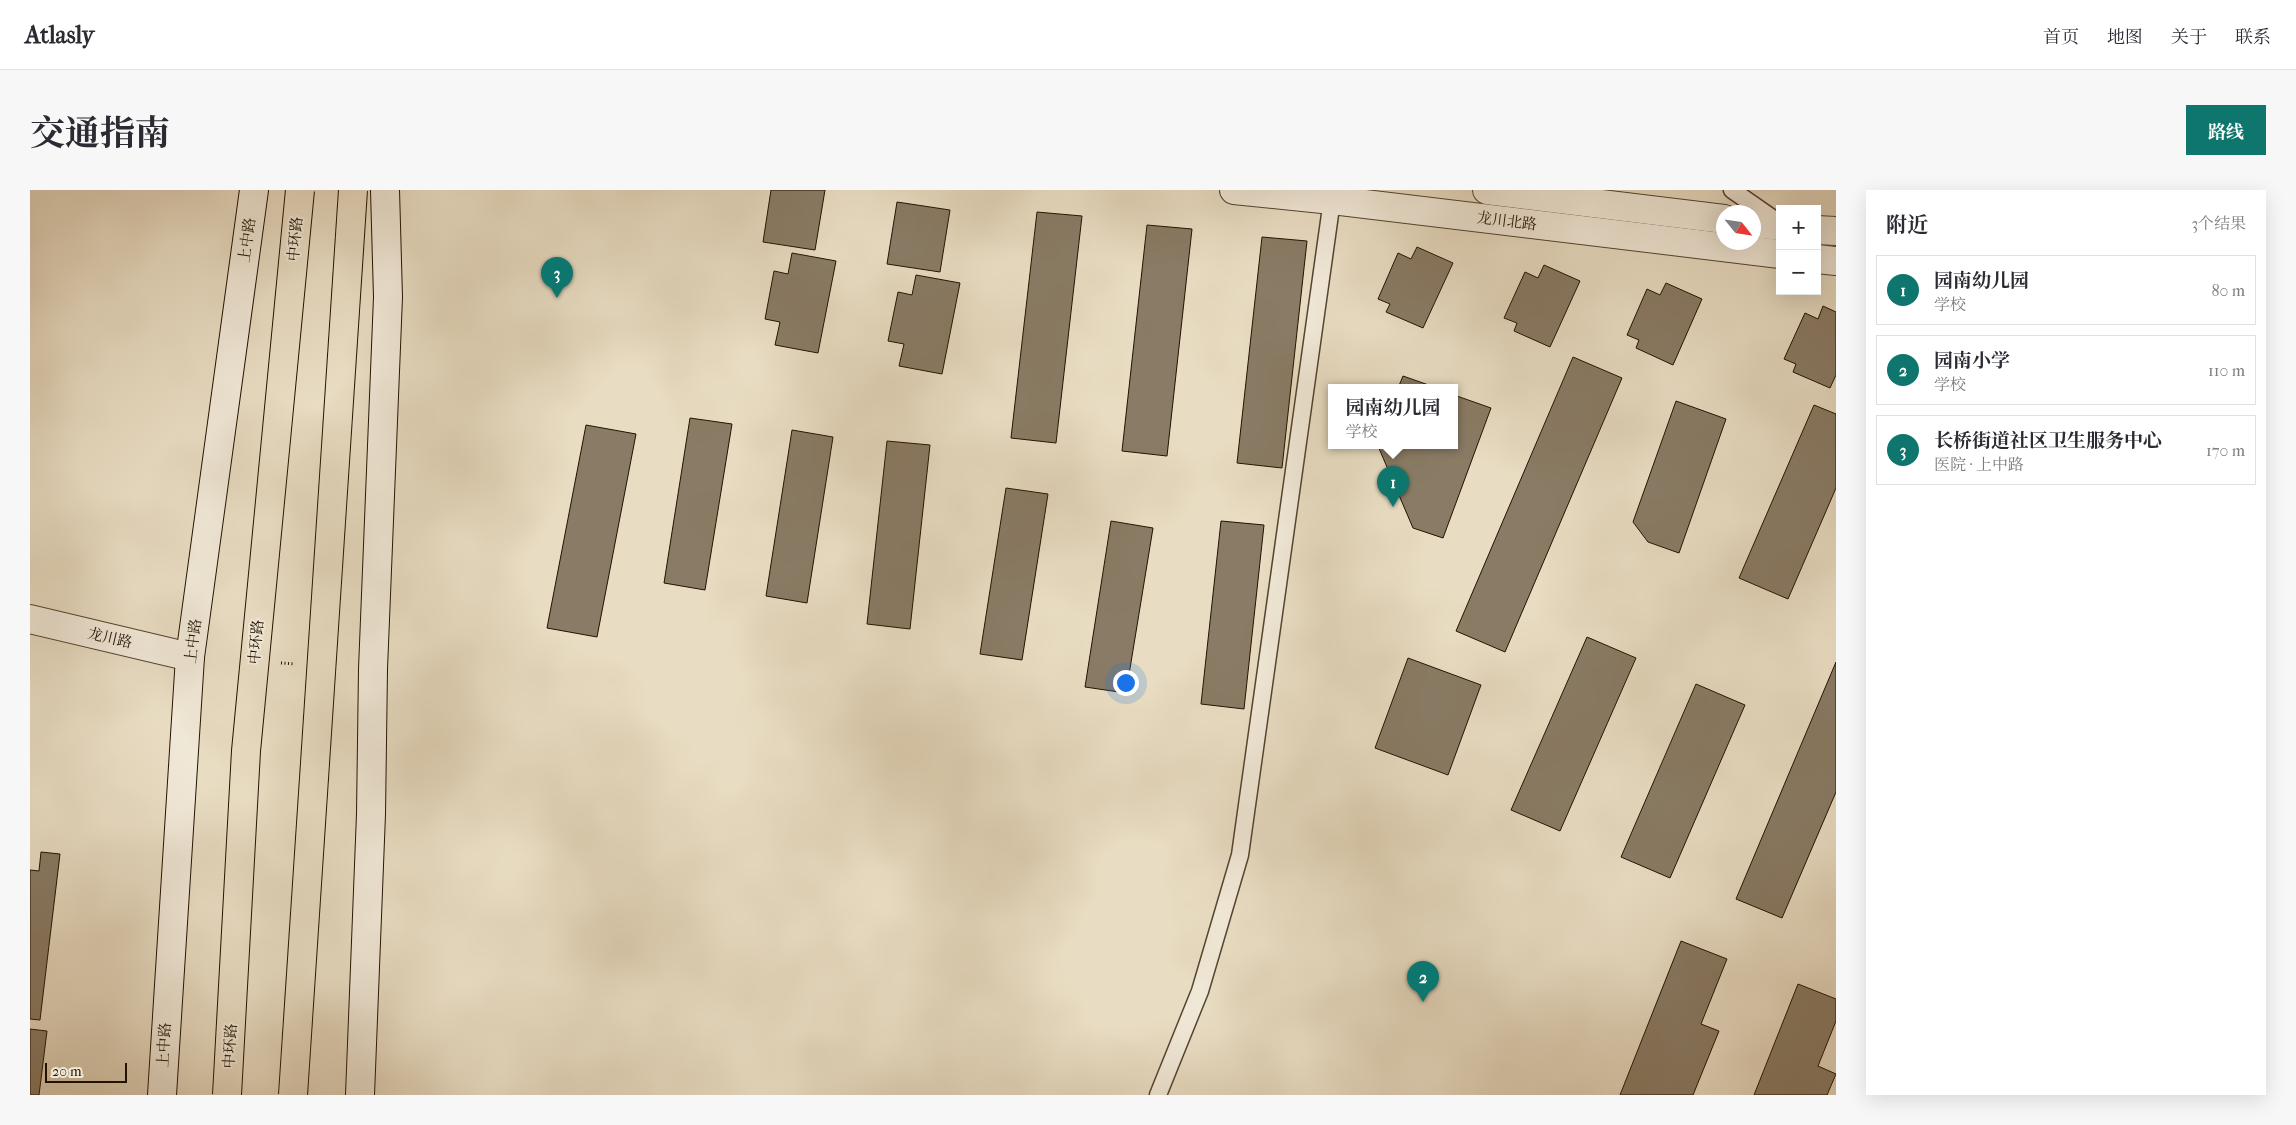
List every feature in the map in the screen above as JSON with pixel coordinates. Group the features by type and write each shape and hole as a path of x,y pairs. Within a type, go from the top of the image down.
{"highway":[{"name":"中环路","path":"227,1095 246,751 300,190"},
{"path":"293,1095 353,190"}],"main road":[{"name":"上中路","path":"162,1095 190,658 254,190"},
{"path":"360,1095 371,814 373,669 388,297 385,190"},
{"name":"龙川北路","path":"1234,190 1776,254"},
{"name":"龙川北路","path":"1502,191 1716,218"},
{"path":"1761,224 1776,225"},
{"path":"1821,230 1836,231"},
{"path":"1821,259 1836,261"},
{"name":"龙川路","path":"30,619 190,658"}],"lane":[{"path":"1732,190 1776,222"},
{"path":"1158,1095 1200,991 1240,855 1332,200"}],"building":[{"path":"771,190 825,190 815,250 763,242"},
{"path":"897,202 950,210 940,272 887,264"},
{"path":"1037,212 1082,216 1056,443 1011,438"},
{"path":"1147,225 1192,229 1167,456 1122,451"},
{"path":"1262,237 1307,241 1282,468 1237,463"},
{"path":"1417,247 1453,263 1423,328 1386,312 1390,304 1378,299 1398,253 1411,259"},
{"path":"792,253 836,261 818,353 775,345 780,322 765,319 774,271 788,274"},
{"path":"1544,265 1580,281 1550,347 1514,331 1517,323 1504,318 1525,272 1538,278"},
{"path":"916,275 960,283 942,374 899,366 904,344 888,341 898,292 912,295"},
{"path":"1666,283 1702,299 1673,365 1636,348 1639,340 1627,335 1647,289 1660,295"},
{"path":"1823,306 1836,312 1836,375 1830,388 1793,372 1796,364 1784,359 1805,313 1818,319"},
{"path":"1573,357 1622,378 1505,652 1456,631"},
{"path":"1403,376 1426,384 1400,384"},
{"path":"1458,396 1491,408 1443,538 1413,528 1379,449 1458,449"},
{"path":"1676,401 1726,419 1679,553 1648,542 1633,522"},
{"path":"1814,405 1836,414 1836,488 1788,599 1739,578"},
{"path":"690,418 732,424 705,590 664,583"},
{"path":"586,425 636,434 597,637 547,628"},
{"path":"792,430 833,437 807,603 766,596"},
{"path":"887,441 930,445 910,629 867,624"},
{"path":"1006,488 1048,494 1022,660 980,654"},
{"path":"1111,521 1153,528 1126,693 1085,687"},
{"path":"1221,521 1264,525 1244,709 1201,704"},
{"path":"1587,637 1636,658 1560,831 1511,810"},
{"path":"1408,658 1481,685 1448,775 1375,748"},
{"path":"1836,662 1836,792 1782,918 1736,899"},
{"path":"1696,684 1745,705 1670,878 1621,857"},
{"path":"41,852 60,854 40,1020 30,1019 30,870 39,871"},
{"path":"1681,941 1727,959 1701,1024 1719,1031 1693,1095 1620,1095"},
{"path":"1798,984 1836,999 1836,1021 1818,1066 1836,1074 1827,1095 1754,1095"},
{"path":"30,1029 47,1031 39,1095 30,1095"}],"place":[{"name":"长桥街道社区卫生服务中心","path":"557,298"},
{"name":"园南幼儿园","path":"1393,507"},
{"name":"园南小学","path":"1423,1002"}]}
